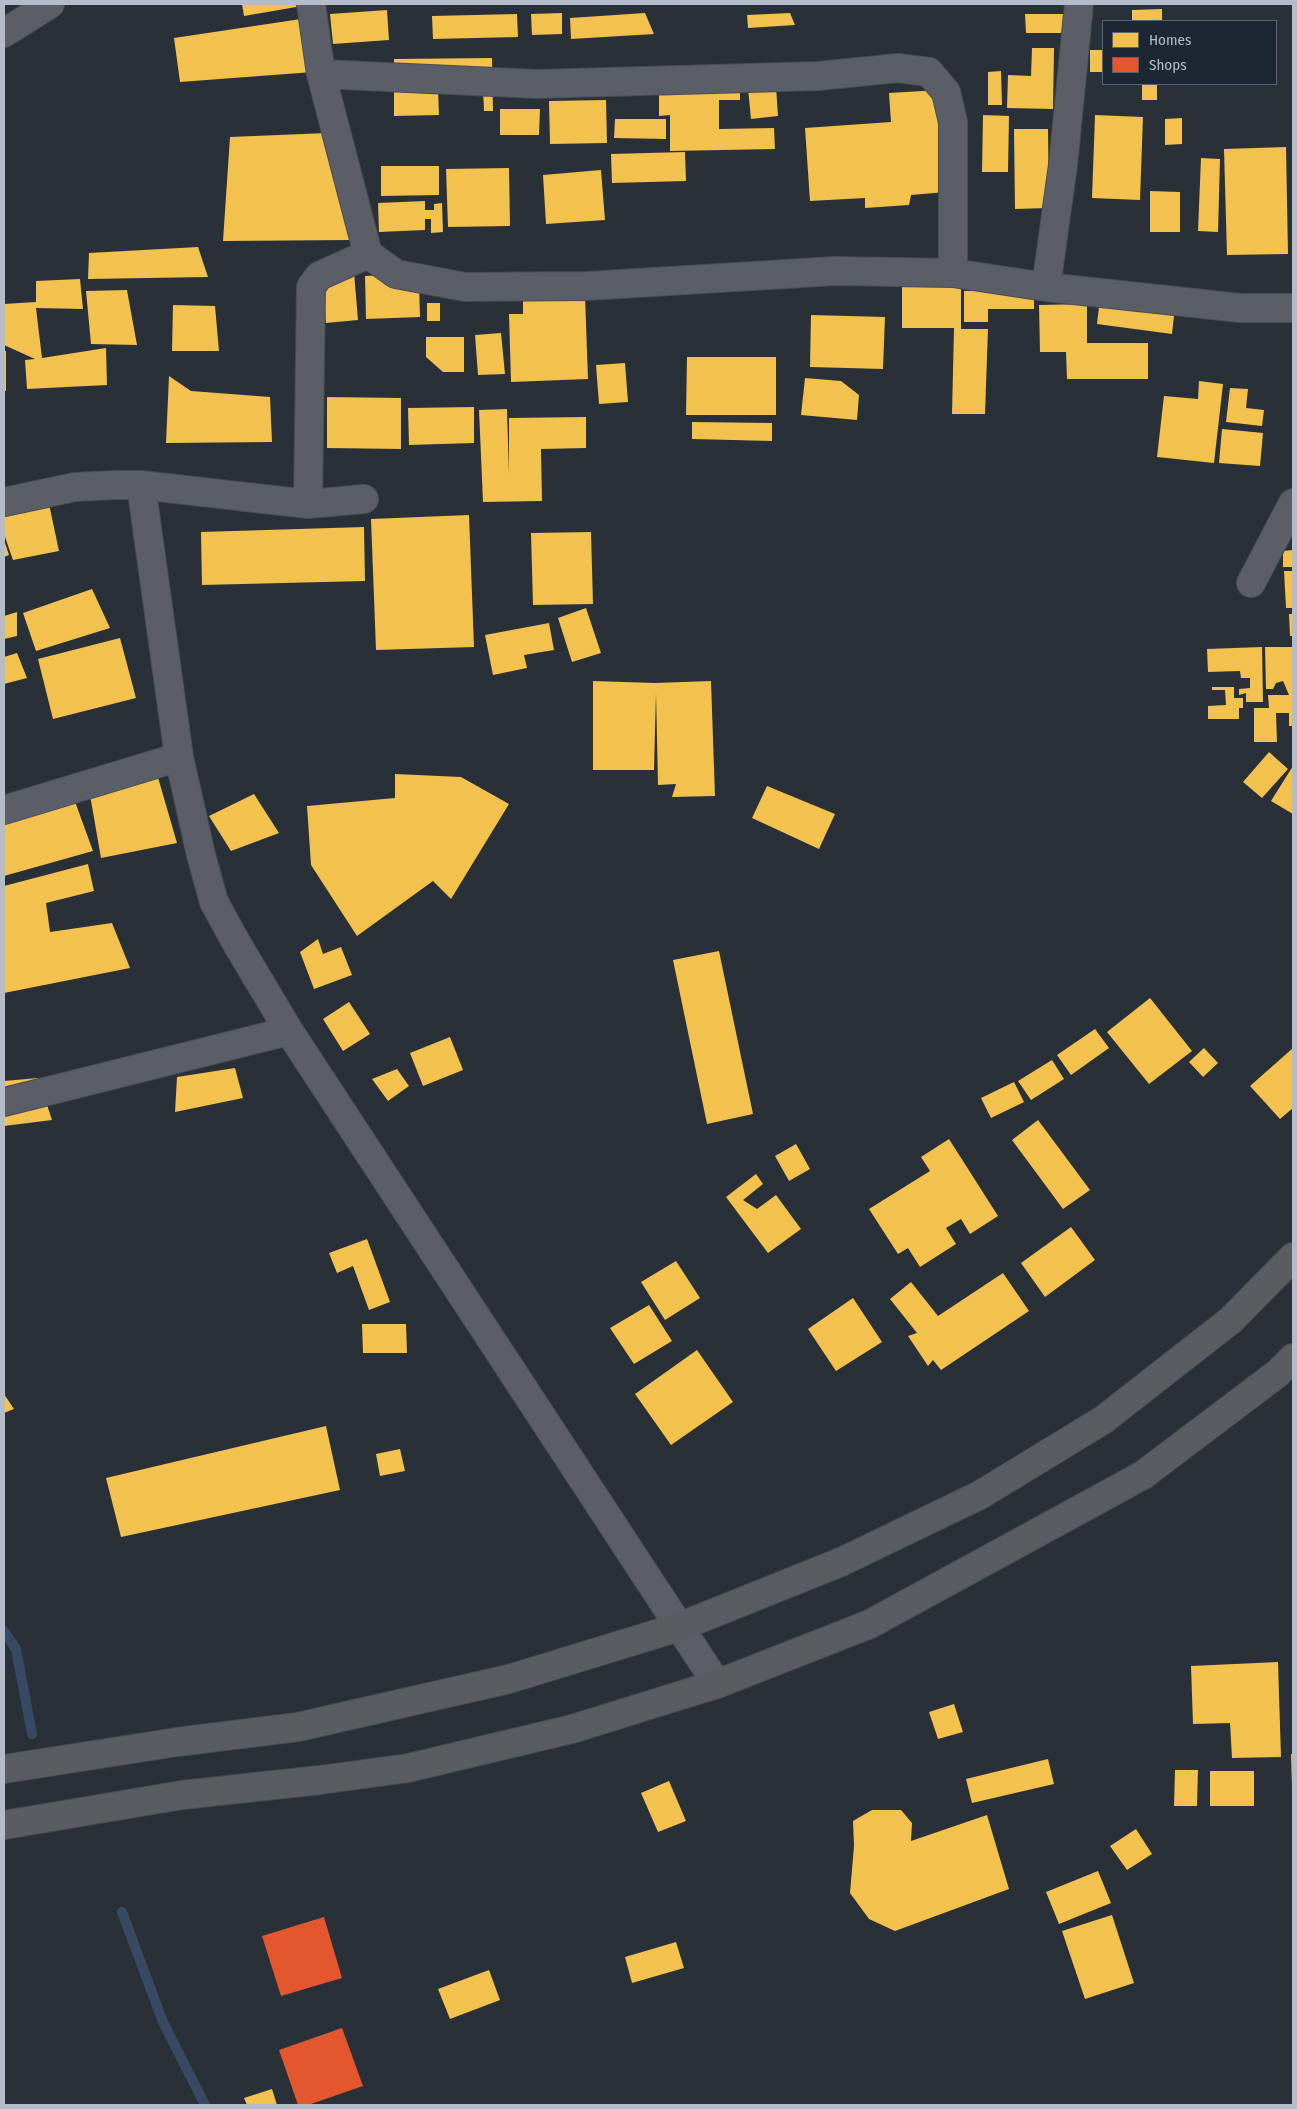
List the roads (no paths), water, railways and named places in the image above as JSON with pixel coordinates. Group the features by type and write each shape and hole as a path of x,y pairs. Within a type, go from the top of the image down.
{"highway":[{"path":"4,1769 177,1742 298,1726 509,1679 679,1627 841,1562 980,1495 1103,1420 1231,1320 1293,1257"},
{"path":"4,1825 182,1795 408,1768 572,1729 717,1684 870,1624 1143,1475 1278,1373 1293,1358"}],"street":[{"path":"4,34 50,4"},
{"path":"311,4 321,74 368,254 396,274 465,288 587,286 835,271 953,273 1046,287 1240,308 1293,308"},
{"path":"1046,287 1063,164 1079,4"},
{"path":"321,74 537,84 818,76 898,68 930,72 946,92 953,122 953,273"},
{"path":"308,504 311,287 319,276 368,254"},
{"path":"141,485 179,758 200,855 214,902 289,1031 717,1684"},
{"path":"4,502 75,487 141,485 308,504 364,499"},
{"path":"1251,583 1293,503"},
{"path":"4,810 179,758"},
{"path":"4,1102 289,1031"}],"waterway":[{"path":"4,1631 16,1649 32,1734"},
{"path":"122,1912 163,2022 205,2105"}]}
